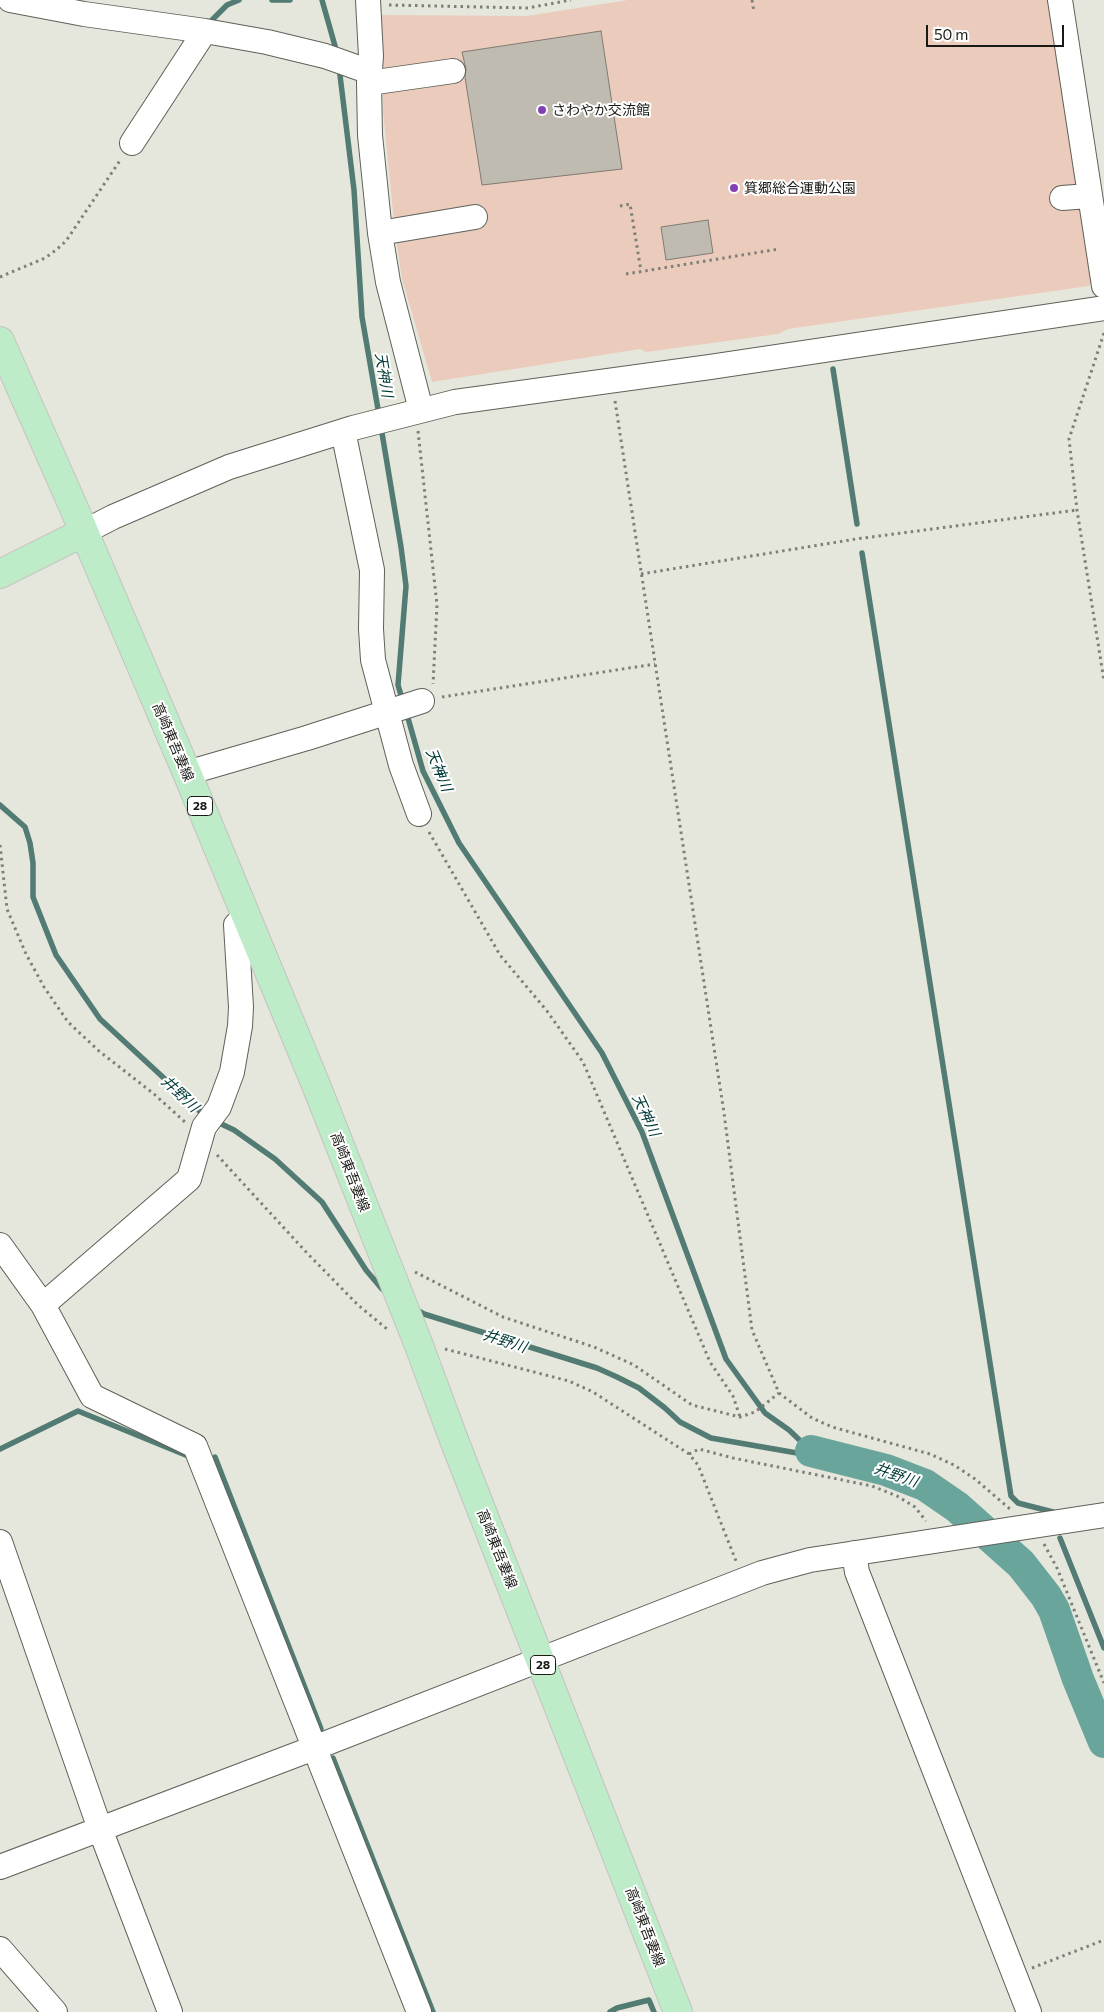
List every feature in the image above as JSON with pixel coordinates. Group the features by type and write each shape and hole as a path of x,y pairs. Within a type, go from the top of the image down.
{"main road":[{"name":"高崎東吾妻線","path":"0,341 84,532 246,916 408,1318 678,2012"},
{"path":"0,574 84,532"}],"street":[{"path":"10,0 106,9 267,42 325,56 364,74 453,71"},
{"path":"1060,0 1104,286"},
{"path":"375,2 371,56 364,74 380,233 414,411"},
{"path":"132,143 206,31"},
{"path":"1062,198 1089,196"},
{"path":"380,233 475,217"},
{"path":"84,532 113,517 229,467 348,429 414,411 507,394 1104,308"},
{"path":"348,429 372,570 371,629 373,660 410,705 401,766 419,814"},
{"path":"187,773 410,705"},
{"path":"43,1305 189,1179 202,1132 218,1107 232,1072 240,1026 236,924 246,916"},
{"path":"0,1245 43,1305 92,1396 195,1446 419,2012"},
{"path":"0,1867 541,1660 686,1601 780,1567 810,1560 1104,1515"},
{"path":"0,1542 100,1829 170,2012"},
{"path":"854,1553 857,1572 1029,2012"},
{"path":"2,1957 55,2012"}],"path":[{"path":"375,2 528,8 571,0"},
{"path":"752,0 754,12"},
{"path":"0,277 45,258 61,246 132,143"},
{"path":"620,206 630,204 641,271"},
{"path":"626,274 779,249"},
{"path":"1104,333 1069,439 1104,682"},
{"path":"612,380 724,1113 752,1330 779,1393 812,1418 832,1427 930,1454 954,1464 1002,1500 1018,1528 1043,1542 1058,1568 1104,1682"},
{"path":"414,411 437,606 410,705 655,664"},
{"path":"641,574 856,539 1078,510"},
{"path":"419,814 500,955 547,1011 583,1062 710,1362 732,1396 740,1417"},
{"path":"0,844 7,909 26,954 44,987 68,1022 99,1051 202,1132 307,1253 358,1306"},
{"path":"427,1280 503,1317 594,1347 634,1365 692,1405 740,1417 755,1412 773,1400 779,1393"},
{"path":"447,1349 569,1381 593,1392 689,1454 698,1465 743,1580"},
{"path":"689,1454 700,1449 732,1458 872,1486 897,1496 915,1507 954,1539"},
{"path":"1015,1975 1104,1940"}],"shaded area":[{"name":"箕郷総合運動公園","path":"628,0 1051,0 1078,179 1078,197 1092,281 1089,286 788,329 778,334 646,352 640,349 432,382 402,279 395,232 383,111 381,15 527,16"}],"building":[{"name":"さわやか交流館","path":"601,31 622,169 482,185 462,52"},
{"path":"708,220 713,253 666,260 661,227"}],"waterway":[{"path":"210,22 227,5 239,0"},
{"path":"272,0 290,0"},
{"name":"天神川","path":"322,0 337,53"},
{"name":"天神川","path":"339,67 354,190 362,317 379,415"},
{"path":"833,369 857,524"},
{"name":"天神川","path":"381,427 406,586 398,685 403,702"},
{"path":"862,553 1011,1496 1018,1503 1053,1512"},
{"name":"天神川","path":"406,711 423,771 459,843 602,1053 642,1132 726,1359 765,1413 789,1430 811,1451"},
{"name":"井野川","path":"0,805 25,827 33,863 33,897 56,955 100,1019 206,1117"},
{"name":"井野川","path":"215,1121 234,1130 275,1159 322,1202 366,1270 382,1289 388,1293"},
{"name":"井野川","path":"415,1309 424,1314 597,1368 639,1388 680,1422 711,1438 797,1453 811,1451"},
{"path":"0,1449 78,1411 188,1456"},
{"name":"井野川","path":"811,1451 886,1470 925,1485 957,1507 1021,1564 1046,1596 1054,1610 1078,1679 1104,1742"},
{"path":"215,1457 321,1729"},
{"path":"1060,1538 1104,1648"},
{"path":"333,1758 433,2012"},
{"path":"610,2012 617,2008 649,2000 654,2012"}],"place":[{"name":"さわやか交流館","path":"542,110"},
{"name":"箕郷総合運動公園","path":"734,188"}]}
